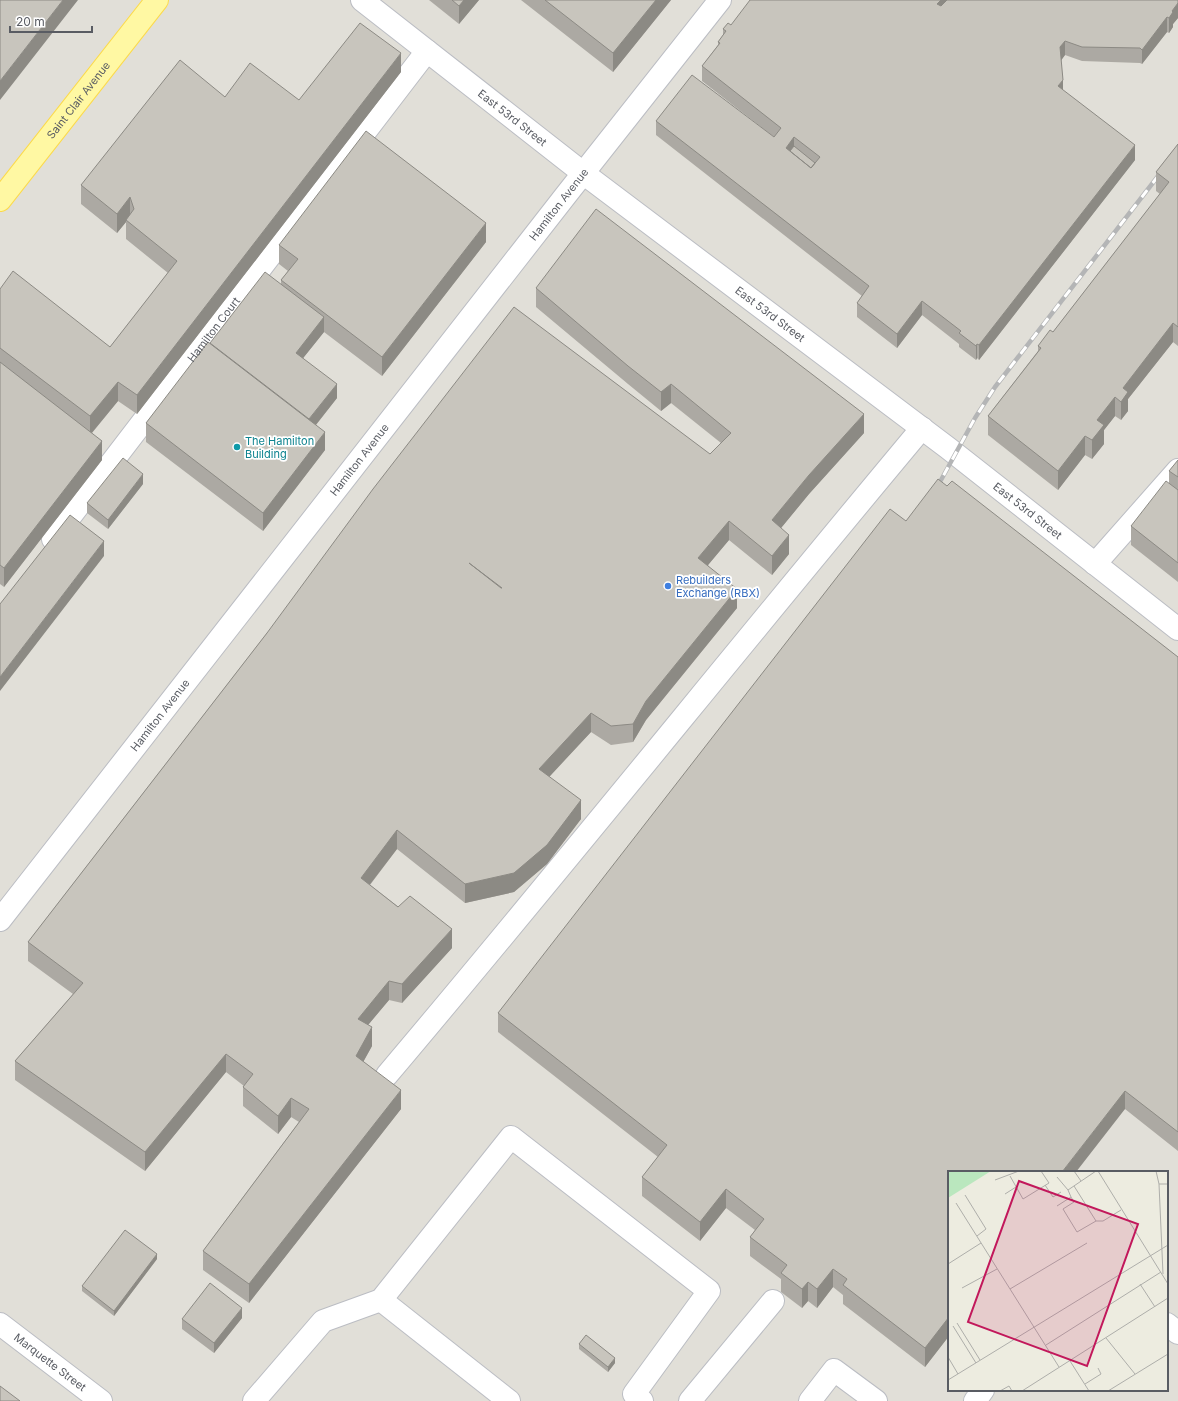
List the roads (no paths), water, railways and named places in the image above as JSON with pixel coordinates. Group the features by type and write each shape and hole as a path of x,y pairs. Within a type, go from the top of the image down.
{"main road":[{"name":"Saint Clair Avenue","path":"0,200 157,0"}],"street":[{"name":"East 53rd Street","path":"362,0 583,173 922,428 1178,630"},
{"name":"Hamilton Avenue","path":"0,920 583,173 720,0"},
{"name":"Hamilton Court","path":"43,551 427,51"},
{"path":"387,1075 492,950 922,428"},
{"path":"1095,564 1178,470"},
{"path":"254,1401 323,1321 381,1300 511,1137 709,1291 634,1394 642,1401"},
{"path":"381,1300 509,1401"},
{"path":"690,1401 773,1301"},
{"name":"Marquette Street","path":"0,1324 101,1401"},
{"path":"1168,1325 1178,1333"},
{"path":"810,1401 834,1370 876,1401"},
{"path":"975,1401 983,1391"}],"railway":[{"path":"935,491 975,418 995,387 1162,171"}],"place":[{"name":"The Hamilton Building","path":"237,447"},
{"name":"Rebuilders Exchange (RBX)","path":"668,586"}]}
